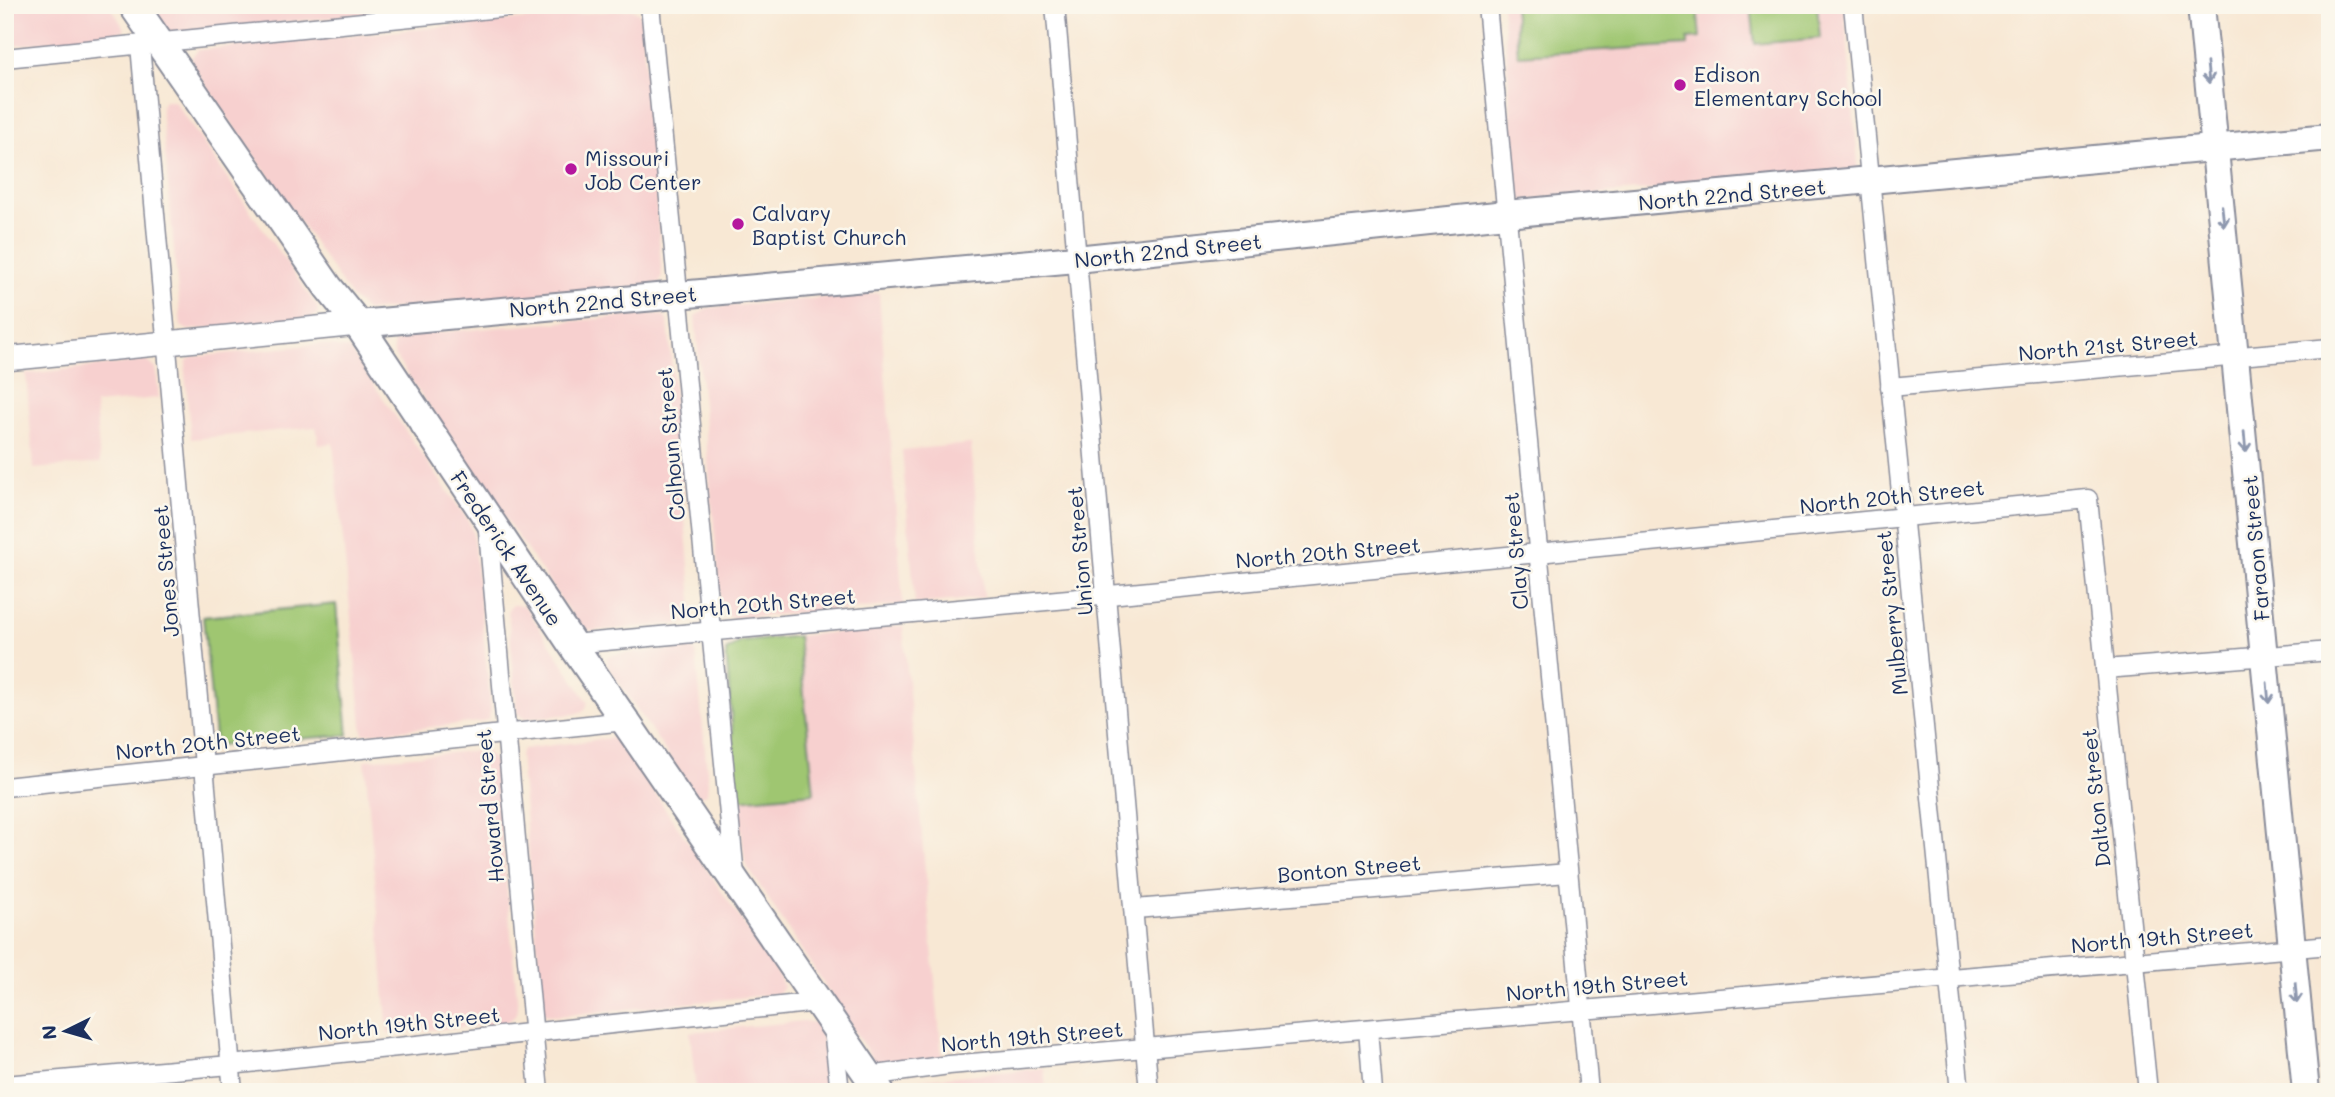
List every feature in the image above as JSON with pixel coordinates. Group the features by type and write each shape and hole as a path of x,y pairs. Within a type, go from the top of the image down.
{"main road":[{"name":"Frederick Avenue","path":"133,5 149,44 358,324 572,644 874,1084"},
{"name":"Faraon Street","path":"2201,5 2306,1092"},
{"name":"North 22nd Street","path":"358,324 679,293 1076,260 1506,214 2330,137"}],"street":[{"path":"5,58 531,5"},
{"name":"Colhoun Street","path":"650,5 735,879"},
{"name":"Union Street","path":"1055,5 1149,1092"},
{"name":"Clay Street","path":"1487,5 1589,1092"},
{"name":"Mulberry Street","path":"1853,5 1960,1092"},
{"name":"Jones Street","path":"149,44 166,344 206,766 233,1092"},
{"name":"North 22nd Street","path":"5,359 358,324"},
{"name":"North 21st Street","path":"1890,387 2330,348"},
{"name":"North 20th Street","path":"572,644 711,629 1106,596 2088,499"},
{"name":"Dalton Street","path":"2088,499 2148,1092"},
{"name":"Howard Street","path":"486,516 539,1092"},
{"path":"2105,669 2330,651"},
{"name":"North 20th Street","path":"5,787 625,721"},
{"name":"Bonton Street","path":"1135,909 1568,873"},
{"name":"North 19th Street","path":"874,1084 949,1065 1146,1050 2330,945"},
{"path":"825,1012 840,1092"},
{"name":"North 19th Street","path":"5,1085 230,1065 534,1033 825,1012"},
{"path":"1368,1030 1373,1092"}],"shaded area":[{"path":"5,5 110,5 125,30 100,38 5,46"},
{"path":"149,5 457,5 178,33 168,32"},
{"name":"Edison Elementary School","path":"1502,5 1844,5 1858,164 1855,172 1522,201 1518,191"},
{"path":"631,9 638,12 641,19 662,275 660,283 653,286 367,311 352,298 192,65 192,57 198,50"},
{"path":"164,101 174,101 317,307 318,314 310,319 188,330 181,326 161,108"},
{"path":"879,293 903,605 732,618 725,614 721,604 695,316 708,308"},
{"path":"656,314 664,316 668,323 693,612 691,622 591,631 577,623 394,355 393,344 410,335"},
{"path":"321,344 349,349 469,522 473,535 491,710 488,719 363,734 333,443 319,445 316,427 191,439 185,372 187,361 192,357"},
{"path":"146,361 156,369 159,398 95,404 100,463 34,469 26,374"},
{"path":"971,444 984,598 915,604 902,450"},
{"path":"513,605 522,605 527,609 588,702 585,710 575,714 524,718 517,713 508,610"},
{"path":"903,626 942,1058 886,1065 875,1063 745,863 738,800 813,793 798,636"},
{"path":"691,648 696,653 708,782 707,794 699,796 693,792 608,666 607,657"},
{"path":"610,738 619,741 780,977 783,987 777,994 558,1016 543,1014 520,755 523,749"},
{"path":"486,750 495,763 518,1009 514,1017 505,1023 388,1034 365,760"},
{"path":"804,1021 815,1023 821,1031 827,1092 696,1092 690,1032"},
{"path":"1044,1068 1046,1092 902,1092 901,1088 914,1080"}],"green space":[{"path":"1514,5 1697,5 1700,38 1688,39 1688,45 1518,55"},
{"path":"1751,5 1817,5 1820,38 1755,44"},
{"path":"336,604 348,735 220,745 215,738 203,617"},
{"path":"798,636 814,793 738,800 726,651 740,642"}],"place":[{"name":"Edison Elementary School","path":"1680,85"},
{"name":"Missouri Job Center","path":"571,169"},
{"name":"Calvary Baptist Church","path":"738,224"}]}
